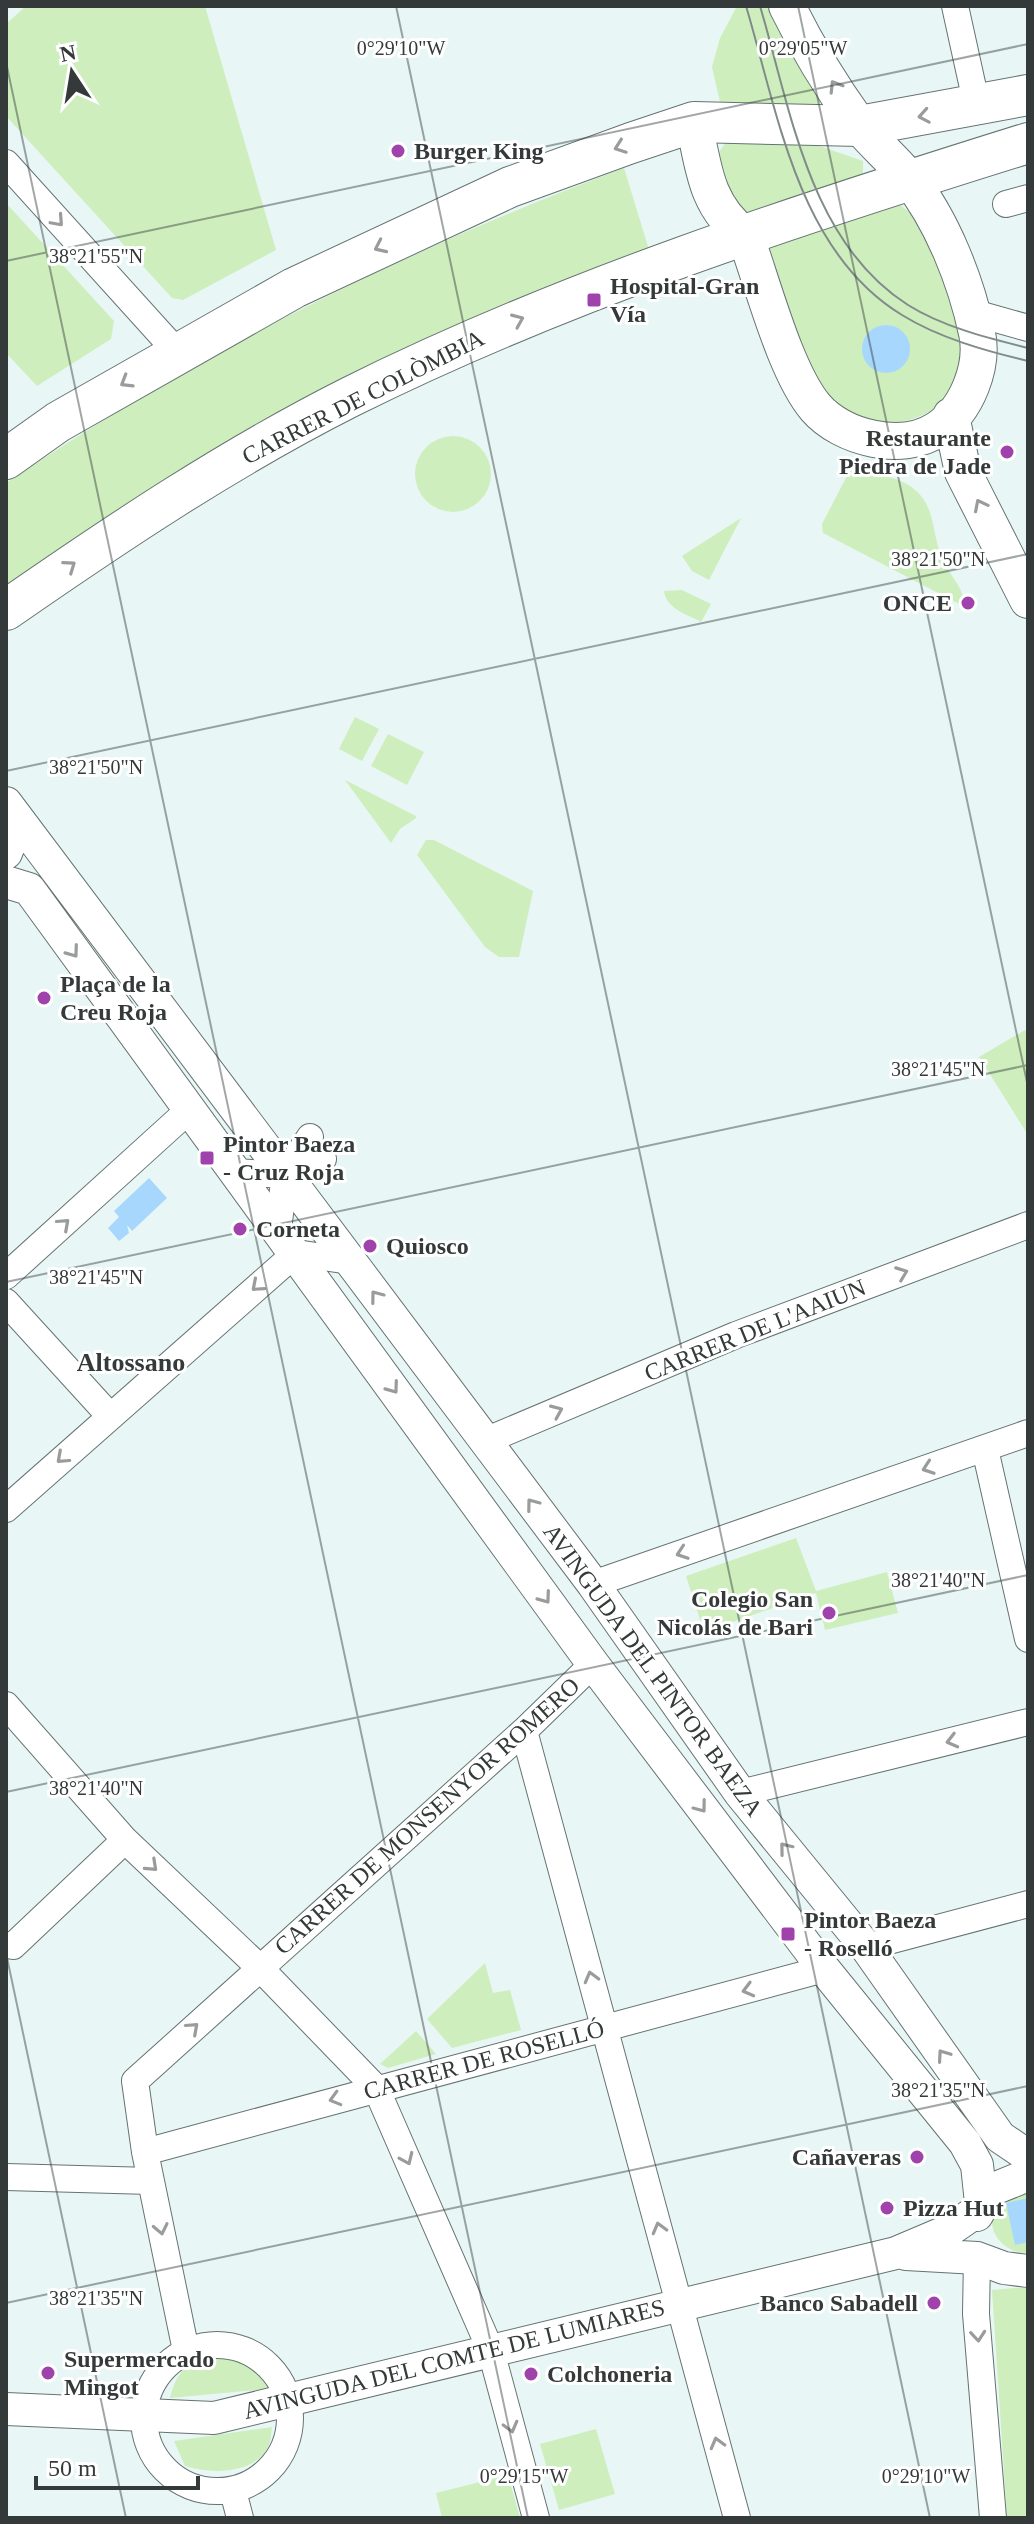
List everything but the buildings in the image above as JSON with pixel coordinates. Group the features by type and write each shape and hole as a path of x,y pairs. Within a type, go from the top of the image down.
{"main road":[{"path":"694,122 714,204 726,221 745,235 797,376 815,407 832,423 852,435 902,438 938,429 967,396 976,372 978,346 971,312 941,229 910,180 860,126 787,6"},
{"path":"6,459 58,422 294,288 510,187 694,122 860,126 1028,95"},
{"path":"745,235 1028,143"},
{"path":"941,229 943,204 949,187 982,158"},
{"name":"CARRER DE COLÒMBIA","path":"6,610 203,479 348,398 572,297 745,235"},
{"path":"951,416 963,472 1023,578"}],"street":[{"path":"955,6 977,106"},
{"path":"6,163 177,352"},
{"path":"971,312 1028,328"},
{"path":"6,853 15,830 8,809"},
{"name":"AVINGUDA DEL PINTOR BAEZA","path":"8,809 593,1584 740,1793 866,1947 1000,2137 1028,2156"},
{"name":"AVINGUDA DEL PINTOR BAEZA","path":"17,885 287,1241 593,1664 824,1969 965,2143 977,2165 977,2258"},
{"path":"6,1276 189,1110"},
{"path":"235,1172 285,1175 316,1148"},
{"path":"6,1509 109,1415 287,1241 285,1175"},
{"name":"CARRER DE L'AAIUN","path":"485,1441 736,1335 1028,1225"},
{"path":"287,1241 350,1261"},
{"path":"6,1302 109,1415"},
{"path":"593,1584 1028,1433"},
{"path":"985,1449 1020,1558 1028,1639"},
{"name":"CARRER DE MONSENYOR ROMERO","path":"145,2152 135,2081 524,1731 593,1664"},
{"path":"6,1705 125,1840 260,1968 376,2088 491,2351 536,2518"},
{"path":"740,1793 1028,1722"},
{"path":"524,1731 737,2518"},
{"path":"6,1945 13,1946 125,1840"},
{"path":"866,1947 1028,1904"},
{"name":"CARRER DE ROSELLÓ","path":"145,2152 824,1969"},
{"path":"145,2152 186,2351"},
{"name":"AVINGUDA DEL COMTE DE LUMIARES","path":"6,2409 214,2418 289,2401 896,2253 948,2231 979,2207 1002,2183 1028,2175"},
{"path":"6,2177 151,2181"},
{"name":"AVINGUDA DEL COMTE DE LUMIARES","path":"896,2253 977,2258 1004,2268 1028,2271"},
{"path":"977,2258 976,2314 994,2515"},
{"path":"207,2345 229,2345 249,2352 267,2364 281,2381 289,2401 289,2430 274,2464 257,2479 233,2491 198,2489 164,2469 145,2435 143,2416 155,2377 169,2362 186,2351 207,2345"},
{"path":"233,2491 240,2518"}],"green space":[{"path":"26,6 205,6 276,250 183,300 172,298 6,116 6,24"},
{"path":"737,6 777,6 822,93 819,106 720,102 712,67 720,38"},
{"path":"726,142 811,143 863,161 863,174 751,212 734,210 716,156"},
{"path":"624,168 650,253 6,593 6,483 154,390 306,307 462,234"},
{"path":"895,201 922,225 930,241 958,317 963,350 955,385 941,403 923,415 902,422 880,423 857,418 837,408 821,392 766,250"},
{"path":"6,203 114,321 111,339 37,386 6,353"},
{"path":"446,436 460,436 474,442 485,453 491,474 488,489 480,501 460,512 446,512 432,506 421,495 415,481 415,467 421,453 432,442"},
{"path":"850,470 899,480 919,493 931,516 940,553 962,594 965,607 823,533 822,524"},
{"path":"741,518 709,580 692,571 682,556"},
{"path":"682,590 711,604 701,622 673,607 664,591"},
{"path":"355,717 379,729 362,761 339,749"},
{"path":"388,734 424,752 407,785 371,766"},
{"path":"345,780 416,818 400,829 391,843"},
{"path":"426,840 434,840 533,891 519,957 499,957 485,947 417,855"},
{"path":"1025,1030 1028,1036 1028,1135 979,1057"},
{"path":"796,1538 816,1591 887,1572 898,1613 825,1630 816,1593 704,1632 686,1576"},
{"path":"485,1963 493,1993 510,1990 521,2030 452,2048 427,2019"},
{"path":"416,2031 436,2054 388,2068 380,2064"},
{"path":"1028,2187 1028,2253 1005,2246 995,2233 992,2218 1001,2201"},
{"path":"1028,2287 1028,2518 1007,2518 992,2290"},
{"path":"232,2357 257,2371 268,2389 170,2398 179,2376 191,2364"},
{"path":"272,2427 269,2445 261,2456 253,2463 231,2470 185,2466 174,2441"},
{"path":"596,2429 615,2494 559,2510 540,2444"},
{"path":"508,2475 520,2518 442,2518 436,2493"}],"water":[{"path":"886,325 903,332 910,349 903,366 886,373 869,366 862,349 869,332"},
{"path":"149,1178 167,1198 132,1231 127,1225 129,1233 119,1241 108,1228 119,1217 114,1211"},
{"path":"1028,2198 1028,2242 1015,2245 1006,2203"}],"tram line":[{"path":"746,6 797,177 815,218 838,255 867,288 916,323 963,343 1028,361"},
{"path":"760,6 808,171 847,246 874,278 922,313 966,331 1028,348"}],"place":[{"name":"Burger King","path":"398,151"},
{"name":"Hospital-Gran Vía","path":"594,300"},
{"name":"Restaurante Piedra de Jade","path":"1007,452"},
{"name":"ONCE","path":"968,603"},
{"name":"Plaça de la Creu Roja","path":"44,998"},
{"name":"Pintor Baeza - Cruz Roja","path":"207,1158"},
{"name":"Corneta","path":"240,1229"},
{"name":"Quiosco","path":"370,1246"},
{"name":"Colegio San Nicolás de Bari","path":"829,1613"},
{"name":"Pintor Baeza - Roselló","path":"788,1934"},
{"name":"Cañaveras","path":"917,2157"},
{"name":"Pizza Hut","path":"887,2208"},
{"name":"Banco Sabadell","path":"934,2303"},
{"name":"Supermercado Mingot","path":"48,2373"},
{"name":"Colchoneria","path":"531,2374"}],"district":[{"name":"Altossano","path":"131,1362"}]}
